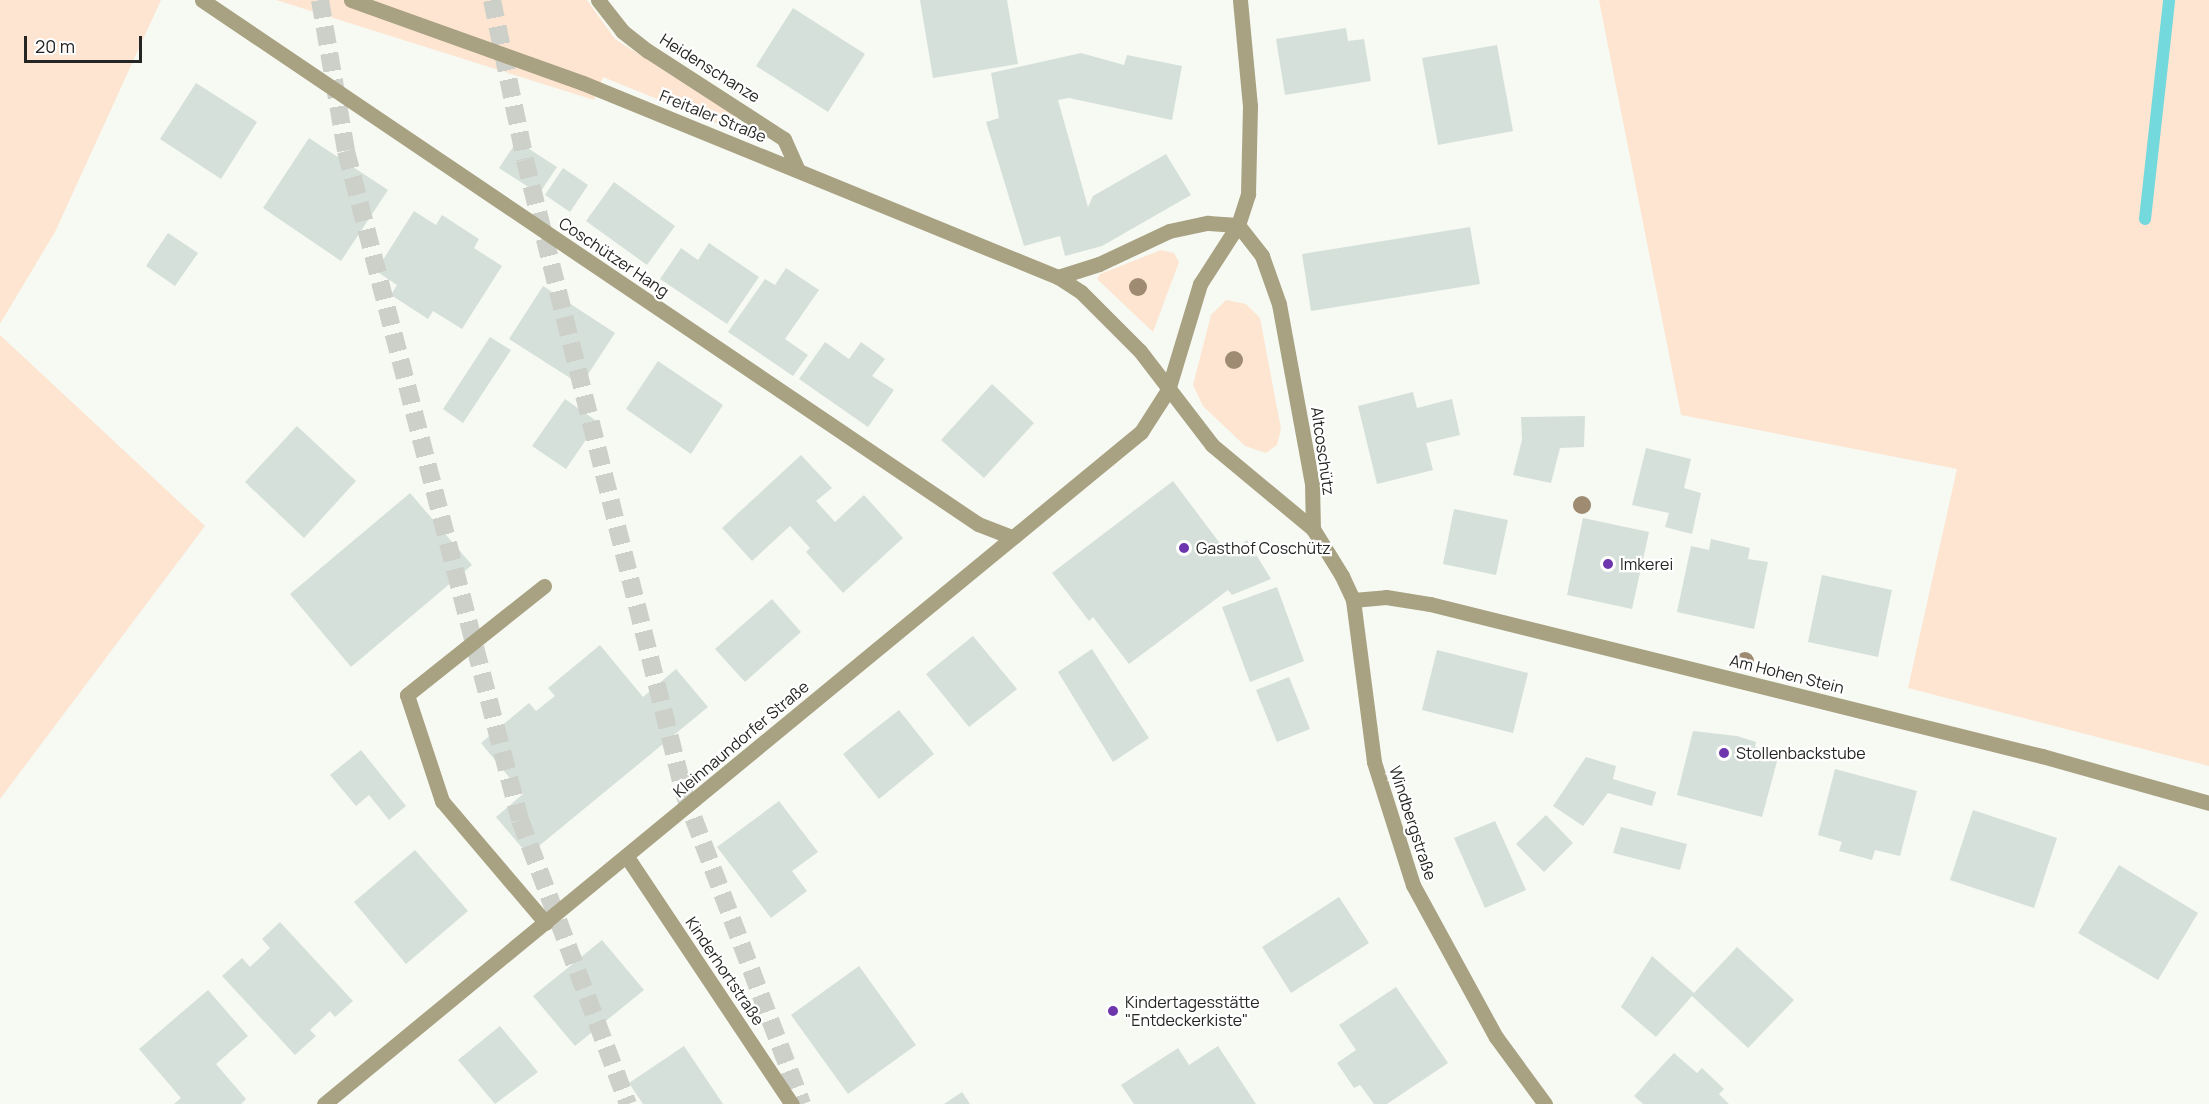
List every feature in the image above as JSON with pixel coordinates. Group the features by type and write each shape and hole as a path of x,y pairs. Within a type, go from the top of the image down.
{"street":[{"name":"Coschützer Hang","path":"202,0 978,524 1011,536"},
{"name":"Freitaler Straße","path":"351,0 583,83 1058,277"},
{"name":"Heidenschanze","path":"598,0 622,31 648,51 784,140 798,170"},
{"path":"1168,390 1200,284 1238,225 1248,194 1250,106 1240,0"},
{"path":"1058,277 1099,264 1169,231 1208,223 1238,225"},
{"name":"Altcoschütz","path":"1238,225 1262,256 1279,304 1312,483 1313,529"},
{"path":"1058,277 1081,292 1140,351 1212,445 1313,529"},
{"name":"Kleinnaundorfer Straße","path":"324,1104 627,857 1011,536 1141,432 1168,390"},
{"name":"Windbergstraße","path":"1313,529 1353,600 1374,762 1413,885 1496,1037 1545,1104"},
{"path":"544,586 406,695 442,801 546,923"},
{"name":"Am Hohen Stein","path":"1353,600 1386,597 1430,604 2042,756 2208,805"},
{"name":"Kinderhortstraße","path":"627,857 792,1104"}],"shaded area":[{"path":"0,0 161,0 55,232 0,324"},
{"path":"276,0 587,0 615,39 730,112 747,130 741,133 603,77 594,100"},
{"path":"1599,0 2209,0 2209,766 1908,688 1957,469 1681,415"},
{"path":"1161,250 1174,253 1179,262 1153,332 1097,279 1100,274"},
{"path":"1226,300 1246,304 1260,318 1281,429 1277,445 1266,453 1245,446 1203,406 1193,385 1211,315"},
{"path":"0,335 205,526 0,799"}],"building":[{"path":"920,0 1007,0 1018,64 933,78"},
{"path":"793,8 865,54 828,112 756,66"},
{"path":"1346,28 1348,41 1364,39 1371,81 1285,95 1276,39"},
{"path":"1497,45 1513,131 1438,145 1422,58"},
{"path":"1081,53 1124,65 1127,55 1182,66 1172,120 1069,98 1058,100 1088,207 1093,196 1166,154 1191,195 1102,246 1065,256 1060,236 1024,246 986,122 999,118 991,73"},
{"path":"196,83 257,122 221,179 160,139"},
{"path":"309,138 388,190 341,261 263,208"},
{"path":"517,141 557,167 539,194 499,168"},
{"path":"563,168 588,185 570,212 545,195"},
{"path":"614,182 675,226 647,265 586,221"},
{"path":"414,211 436,225 442,215 479,239 474,248 502,266 462,329 433,311 428,319 391,295 397,285 376,271"},
{"path":"1470,227 1480,284 1311,311 1302,254"},
{"path":"168,233 198,253 175,286 146,266"},
{"path":"709,243 759,277 727,324 660,279 681,248 698,260"},
{"path":"786,268 819,290 785,339 808,355 793,376 728,332 765,279 775,285"},
{"path":"543,286 615,333 581,385 509,339"},
{"path":"490,337 511,350 463,423 443,409"},
{"path":"825,342 849,359 861,342 885,359 872,376 894,390 868,427 799,379"},
{"path":"658,361 723,405 691,454 626,409"},
{"path":"992,384 1034,423 984,478 941,440"},
{"path":"1413,392 1417,408 1452,399 1460,435 1426,443 1433,470 1377,484 1358,406"},
{"path":"565,399 598,422 566,469 532,446"},
{"path":"1585,416 1584,447 1560,448 1551,483 1513,475 1522,440 1521,417"},
{"path":"297,426 356,481 304,538 245,482"},
{"path":"1646,448 1691,459 1684,488 1701,493 1692,534 1665,527 1669,513 1632,505"},
{"path":"801,455 832,488 816,501 835,522 864,495 903,538 843,593 806,552 810,548 790,526 752,561 722,528"},
{"name":"Gasthof Coschütz","path":"1173,481 1228,554 1247,540 1271,579 1232,595 1228,590 1129,664 1093,617 1089,621 1052,573"},
{"path":"410,493 472,565 351,667 290,594"},
{"path":"1454,509 1508,520 1496,575 1443,564"},
{"name":"Imkerei","path":"1583,518 1649,532 1632,609 1567,595"},
{"path":"1711,539 1750,548 1748,559 1768,562 1754,629 1677,612 1691,546 1709,550"},
{"path":"1822,575 1892,590 1878,657 1808,642"},
{"path":"1277,587 1304,661 1250,682 1222,607"},
{"path":"772,599 801,632 745,682 715,649"},
{"path":"973,636 1017,689 969,727 926,674"},
{"path":"600,645 643,697 676,669 708,707 528,855 496,817 523,794 481,743 529,703 536,711 555,696 548,688"},
{"path":"1092,649 1149,738 1113,762 1058,672"},
{"path":"1437,650 1528,673 1513,733 1422,710"},
{"path":"1289,677 1310,729 1277,742 1256,690"},
{"path":"899,710 934,754 879,799 843,754"},
{"path":"1693,731 1737,736 1756,742 1755,747 1779,754 1762,817 1677,795"},
{"path":"361,750 406,806 389,820 369,795 356,806 330,775"},
{"path":"1586,757 1616,766 1613,779 1656,792 1652,806 1608,793 1583,826 1553,806"},
{"path":"1835,769 1917,791 1900,856 1875,850 1872,860 1839,851 1842,842 1818,835"},
{"path":"779,801 818,852 792,871 807,891 771,918 717,847"},
{"path":"1973,810 2057,838 2034,908 1950,880"},
{"path":"1546,815 1573,843 1544,872 1516,844"},
{"path":"1495,821 1526,890 1485,908 1454,838"},
{"path":"1621,827 1687,844 1680,870 1613,853"},
{"path":"415,850 468,911 406,964 354,902"},
{"path":"2119,865 2198,913 2158,980 2078,933"},
{"path":"1339,897 1369,943 1291,993 1262,947"},
{"path":"280,922 353,1001 335,1017 330,1011 310,1030 316,1036 295,1055 222,976 242,958 250,967 270,948 262,939"},
{"path":"602,940 644,990 575,1046 533,996"},
{"path":"1737,947 1794,1000 1748,1048 1692,996 1656,1037 1621,1007 1652,956 1694,993"},
{"path":"859,966 916,1045 848,1094 791,1015"},
{"path":"1396,987 1448,1063 1387,1104 1374,1104 1360,1085 1354,1088 1337,1063 1356,1050 1339,1025"},
{"path":"208,990 248,1036 216,1064 246,1099 241,1104 174,1104 181,1098 139,1049"},
{"path":"500,1026 538,1072 495,1104 458,1060"},
{"path":"684,1046 723,1104 643,1104 629,1083"},
{"path":"1218,1046 1256,1104 1134,1104 1121,1085 1178,1048 1189,1065"},
{"path":"1674,1053 1697,1073 1702,1068 1724,1089 1719,1094 1729,1104 1643,1104 1634,1096"},
{"path":"962,1092 970,1104 944,1104"}],"waterway":[{"path":"2145,219 2169,0"}],"tunnel":[{"path":"320,0 346,151 520,820 628,1104"},
{"path":"492,0 525,160 684,793 802,1104"}],"place":[{"name":"Gasthof Coschütz","path":"1184,548"},
{"name":"Imkerei","path":"1608,564"},
{"name":"Stollenbackstube","path":"1724,753"},
{"name":"Kindertagesstätte \"Entdeckerkiste\"","path":"1113,1011"}]}
